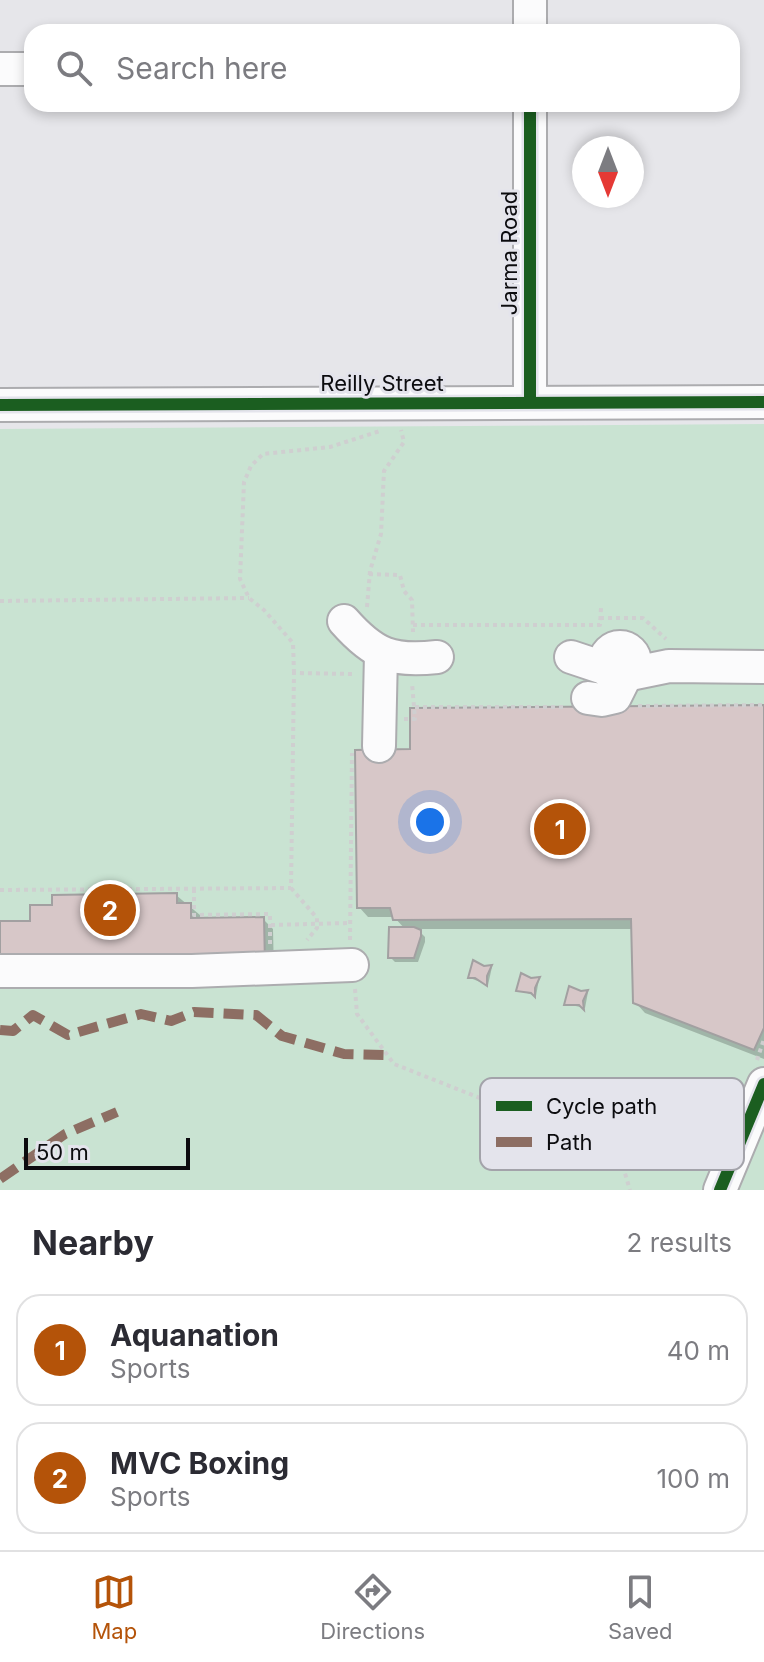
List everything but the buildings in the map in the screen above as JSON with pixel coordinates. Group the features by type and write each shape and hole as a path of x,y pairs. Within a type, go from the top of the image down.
{"street":[{"path":"530,0 530,24"},
{"path":"0,69 24,69"},
{"name":"Jarma Road","path":"530,112 530,402"},
{"name":"Reilly Street","path":"0,405 764,402"},
{"path":"366,748 361,636 409,660 437,657"},
{"path":"615,649 764,667"},
{"path":"0,971 192,971 352,965"},
{"path":"744,1132 764,1084"},
{"path":"720,1190 728,1170"}],"path":[{"path":"294,673 353,674 346,653 361,636 369,574 381,534 384,471 404,442 399,426 411,425"},
{"path":"298,951 317,928 317,918 291,888 293,643 249,598 240,579 243,488 251,466 263,454 330,447 386,429"},
{"path":"0,601 249,598"},
{"path":"413,625 600,625 615,649 643,618 669,654"},
{"path":"366,748 348,923 357,1014 394,1064 480,1098"},
{"path":"194,888 194,915 270,914 270,950"},
{"path":"0,890 291,888"},
{"path":"270,925 348,923"},
{"path":"624,1170 630,1190"}],"green space":[{"path":"764,424 764,1190 0,1190 0,429"}],"marked path":[{"path":"0,1030 13,1031 33,1015 68,1035 141,1014 171,1021 194,1012 256,1015 282,1036 344,1054 388,1055"},
{"path":"0,1179 65,1134 117,1112"}],"cycle path":[{"path":"530,112 530,402"},
{"path":"0,405 764,402"},
{"path":"744,1132 764,1084"},
{"path":"720,1190 728,1170"}],"place":[{"name":"Aquanation","path":"560,829"},
{"name":"MVC Boxing","path":"110,910"}]}
